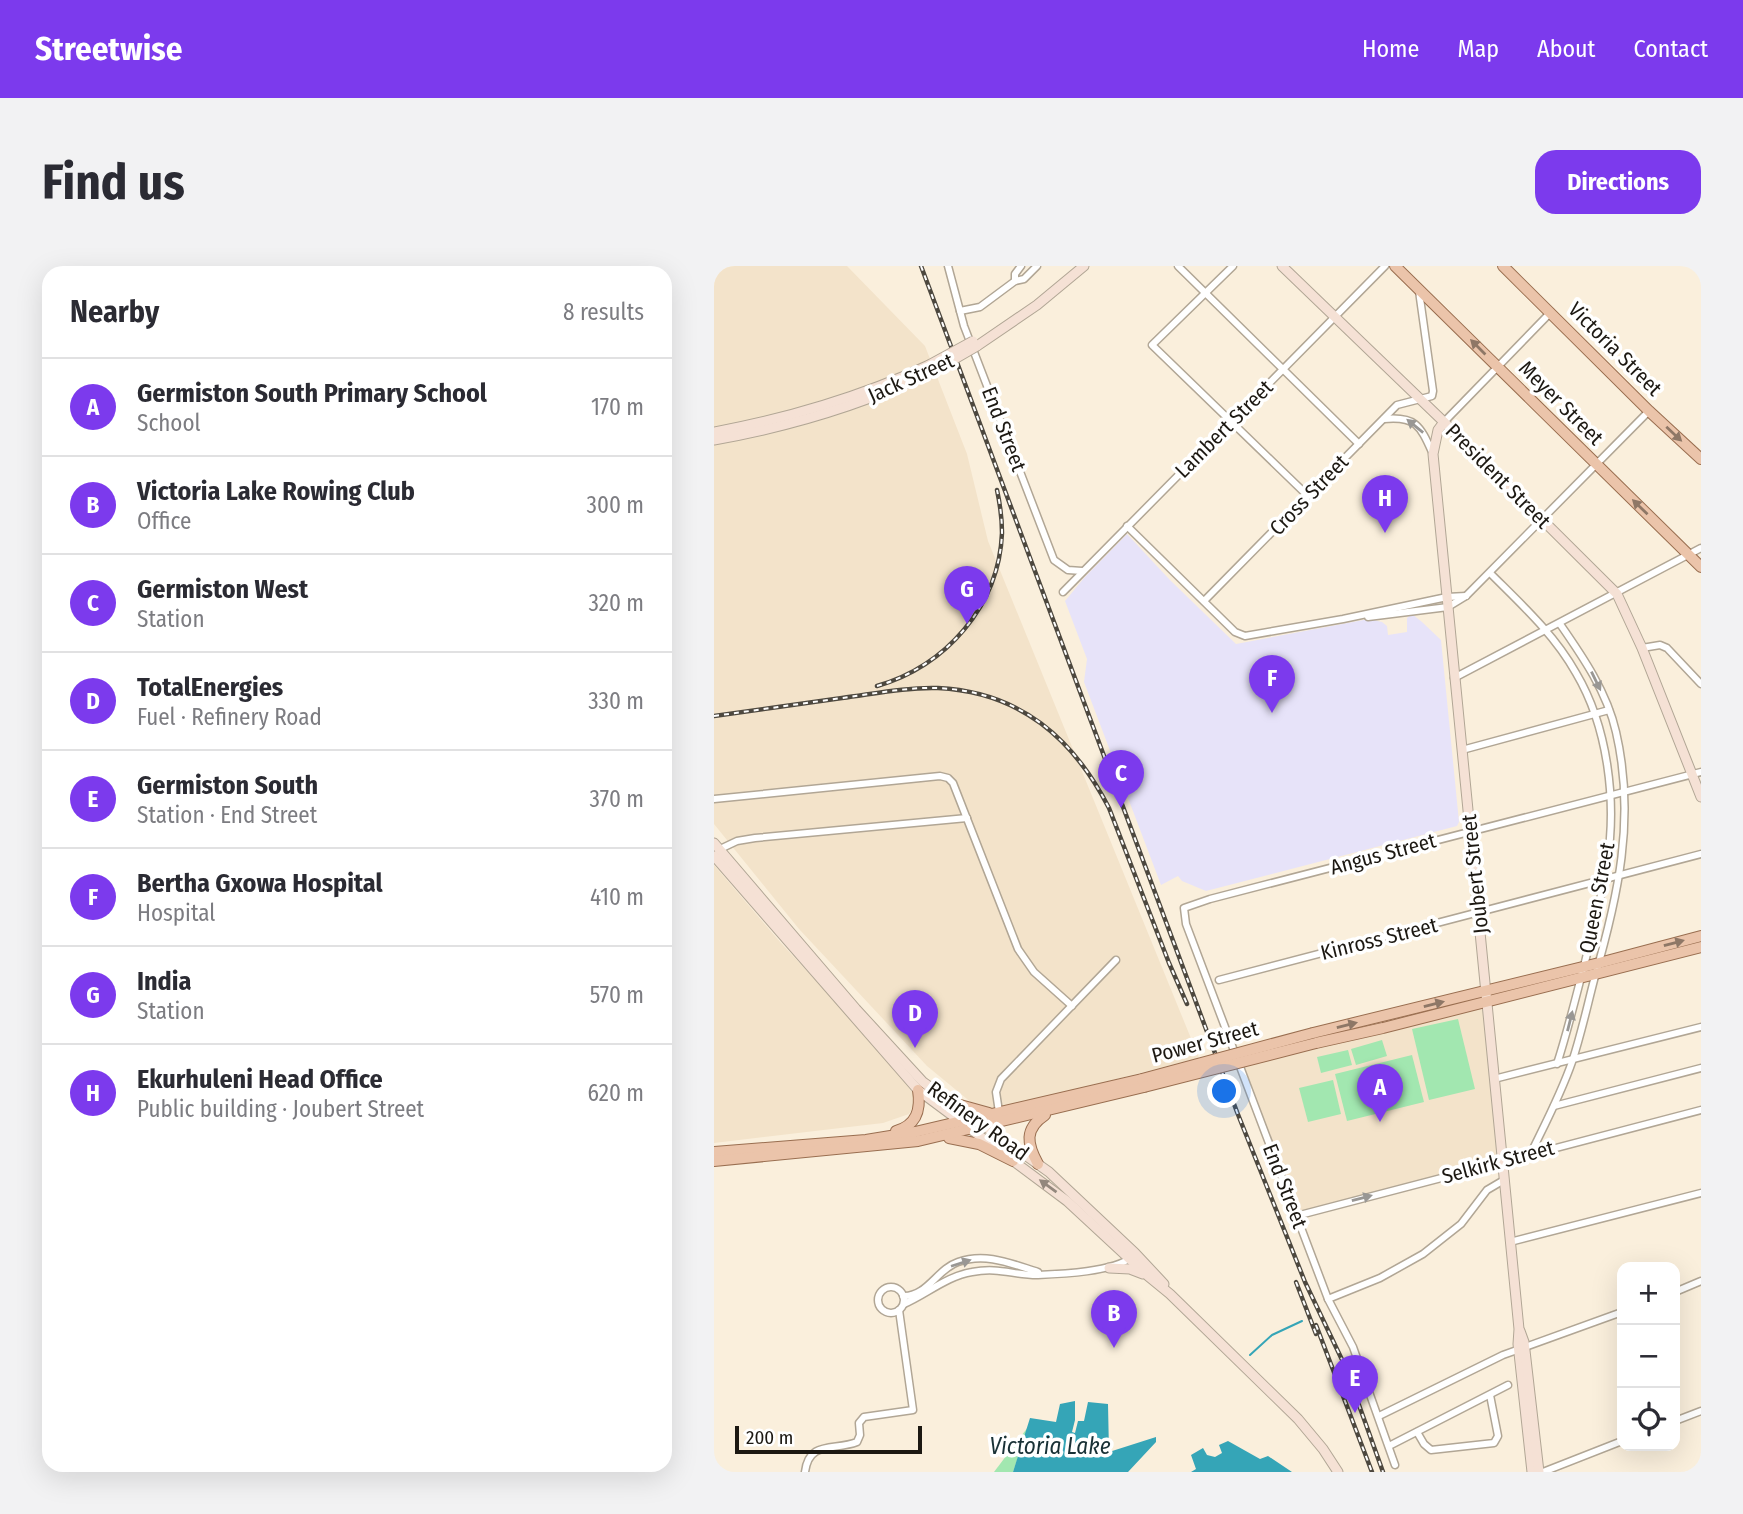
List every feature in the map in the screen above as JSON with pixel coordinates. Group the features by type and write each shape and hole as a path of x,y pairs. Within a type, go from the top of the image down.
{"main road":[{"name":"Jack Street","path":"975,343 1075,266"},
{"name":"Jack Street","path":"714,440 762,430 856,403 975,343 1037,305 1084,266"},
{"name":"President Street","path":"1282,266 1617,594 1696,773 1701,797"},
{"name":"Meyer Street","path":"1395,266 1701,566"},
{"name":"Victoria Street","path":"1503,266 1701,459"},
{"name":"Jack Street","path":"714,432 889,387"},
{"name":"Joubert Street","path":"1444,422 1438,430 1433,454 1532,1472"},
{"name":"Refinery Road","path":"715,850 827,979 918,1090 962,1122"},
{"name":"Power Street","path":"1598,968 1701,936"},
{"name":"Power Street","path":"714,1153 866,1140 962,1122 984,1126 998,1116 1051,1110 1315,1038 1598,968 1701,947"},
{"name":"Refinery Road","path":"827,979 923,1082 953,1103 973,1124 1001,1144 1038,1164 1298,1419 1338,1472"},
{"name":"Power Street","path":"714,1161 937,1138 998,1116 1143,1083"},
{"path":"866,1140 902,1129 912,1123 919,1107 918,1090"},
{"path":"953,1103 998,1116"},
{"path":"1038,1164 1029,1145 1029,1133 1040,1118 1051,1110"},
{"name":"Refinery Road","path":"984,1126 1013,1161 1067,1200 1133,1256 1148,1276 1170,1294"},
{"path":"937,1138 962,1139 979,1144 1013,1161"},
{"path":"1109,1238 1115,1256 1108,1268 1130,1269 1148,1276"},
{"name":"Joubert Street","path":"1522,1350 1541,1472"}],"street":[{"name":"End Street","path":"948,266 960,311 1054,560 1068,570 1082,571"},
{"path":"1015,281 1015,274 1021,266"},
{"path":"960,311 980,307 1015,281 1024,279 1037,266"},
{"path":"1178,266 1359,444"},
{"path":"1233,266 1155,345 1230,422 1308,496"},
{"name":"Lambert Street","path":"1063,592 1385,266"},
{"path":"1419,289 1433,391 1430,397 1419,398"},
{"path":"1444,422 1551,312"},
{"name":"Cross Street","path":"1204,601 1401,402 1419,398"},
{"path":"1127,526 1235,632 1245,636 1447,602 1466,596 1649,411"},
{"path":"1384,419 1400,418 1418,425 1433,454"},
{"path":"1454,678 1701,548"},
{"name":"Queen Street","path":"1490,573 1548,630 1578,675 1595,714 1609,795 1609,838 1604,880 1557,1064"},
{"name":"Queen Street","path":"1530,1154 1555,1105 1573,1060 1620,875 1625,827 1624,792 1616,731 1594,675 1560,624"},
{"path":"1642,648 1660,645 1667,648 1701,684"},
{"path":"1462,750 1609,710"},
{"name":"Angus Street","path":"1187,905 1696,773"},
{"path":"714,799 940,776 951,780 1018,949 1034,972 1072,1006"},
{"path":"715,850 737,841 755,838 967,818"},
{"name":"Kinross Street","path":"1219,980 1701,854"},
{"name":"End Street","path":"1187,905 1183,911 1186,925 1328,1299 1353,1347 1395,1465"},
{"path":"998,1116 996,1092 1001,1079 1116,960"},
{"path":"1494,1079 1701,1027"},
{"path":"1555,1105 1701,1068"},
{"name":"Selkirk Street","path":"1296,1216 1701,1110"},
{"path":"1328,1299 1380,1278 1430,1250 1461,1223 1483,1194 1504,1180"},
{"path":"1510,1242 1701,1193"},
{"path":"904,1296 898,1289 891,1287 878,1296 878,1303 883,1310 891,1313 955,1276 989,1270 1045,1273 1108,1268 1121,1265 1133,1256"},
{"path":"988,1259 989,1270"},
{"path":"904,1296 918,1294 958,1262 998,1259 1045,1273"},
{"path":"1680,1290 1701,1282"},
{"path":"805,1472 808,1457 815,1451 857,1442 860,1435 859,1423 863,1418 913,1410 901,1307 904,1296"},
{"path":"1379,1416 1503,1355 1617,1314"},
{"path":"1390,1446 1508,1385"},
{"path":"1417,1432 1431,1450 1494,1443 1498,1436 1490,1395"},
{"path":"1680,1419 1701,1411"},
{"path":"1541,1472 1617,1443"}],"shaded area":[{"path":"714,266 847,266 925,346 967,454 988,541 1199,1058 984,1113 927,1066 799,929 714,824"},
{"path":"1127,534 1236,644 1369,619 1387,626 1388,635 1407,632 1407,618 1412,614 1422,622 1441,640 1459,822 1457,826 1206,891 1182,881 1178,876 1161,885 1084,682 1087,659 1065,601"},
{"path":"714,865 781,943 905,1077 915,1093 915,1104 909,1114 883,1123 714,1143"},
{"path":"1485,1000 1502,1164 1297,1217 1238,1058 1382,1022"}],"green space":[{"path":"1458,1019 1475,1089 1429,1100 1412,1029"},
{"path":"1382,1040 1387,1056 1356,1065 1351,1049"},
{"path":"1348,1050 1352,1065 1321,1073 1317,1057"},
{"path":"1412,1055 1424,1102 1347,1121 1335,1074"},
{"path":"1333,1080 1341,1114 1308,1122 1299,1088"},
{"path":"1028,1427 1013,1472 994,1472"}],"water":[{"name":"Victoria Lake","path":"1075,1401 1072,1432 1075,1433 1078,1421 1084,1421 1088,1402 1108,1404 1109,1452 1156,1437 1156,1442 1128,1472 1013,1472 1030,1418 1056,1422 1060,1404"},
{"path":"1228,1441 1260,1459 1268,1456 1292,1472 1191,1472 1196,1469 1191,1455 1203,1448 1207,1455 1215,1457 1222,1453 1219,1445"}],"waterway":[{"path":"1250,1355 1272,1335 1302,1321"}],"railway":[{"path":"921,266 1237,1112 1305,1282 1345,1366 1383,1472"},
{"path":"877,686 902,677 946,648 979,608 991,585 999,560 1002,527 997,490"},
{"path":"714,716 926,688 967,691 1019,709 1061,740 1095,783 1109,808 1187,1004"},
{"path":"1296,1282 1316,1334"},
{"path":"1316,1325 1372,1472"}],"place":[{"name":"Ekurhuleni Head Office","path":"1385,533"},
{"name":"India","path":"967,624"},
{"name":"Bertha Gxowa Hospital","path":"1272,713"},
{"name":"Germiston West","path":"1121,808"},
{"name":"TotalEnergies","path":"915,1048"},
{"name":"Germiston South Primary School","path":"1380,1122"},
{"name":"Victoria Lake Rowing Club","path":"1114,1348"},
{"name":"Germiston South","path":"1355,1413"}]}
